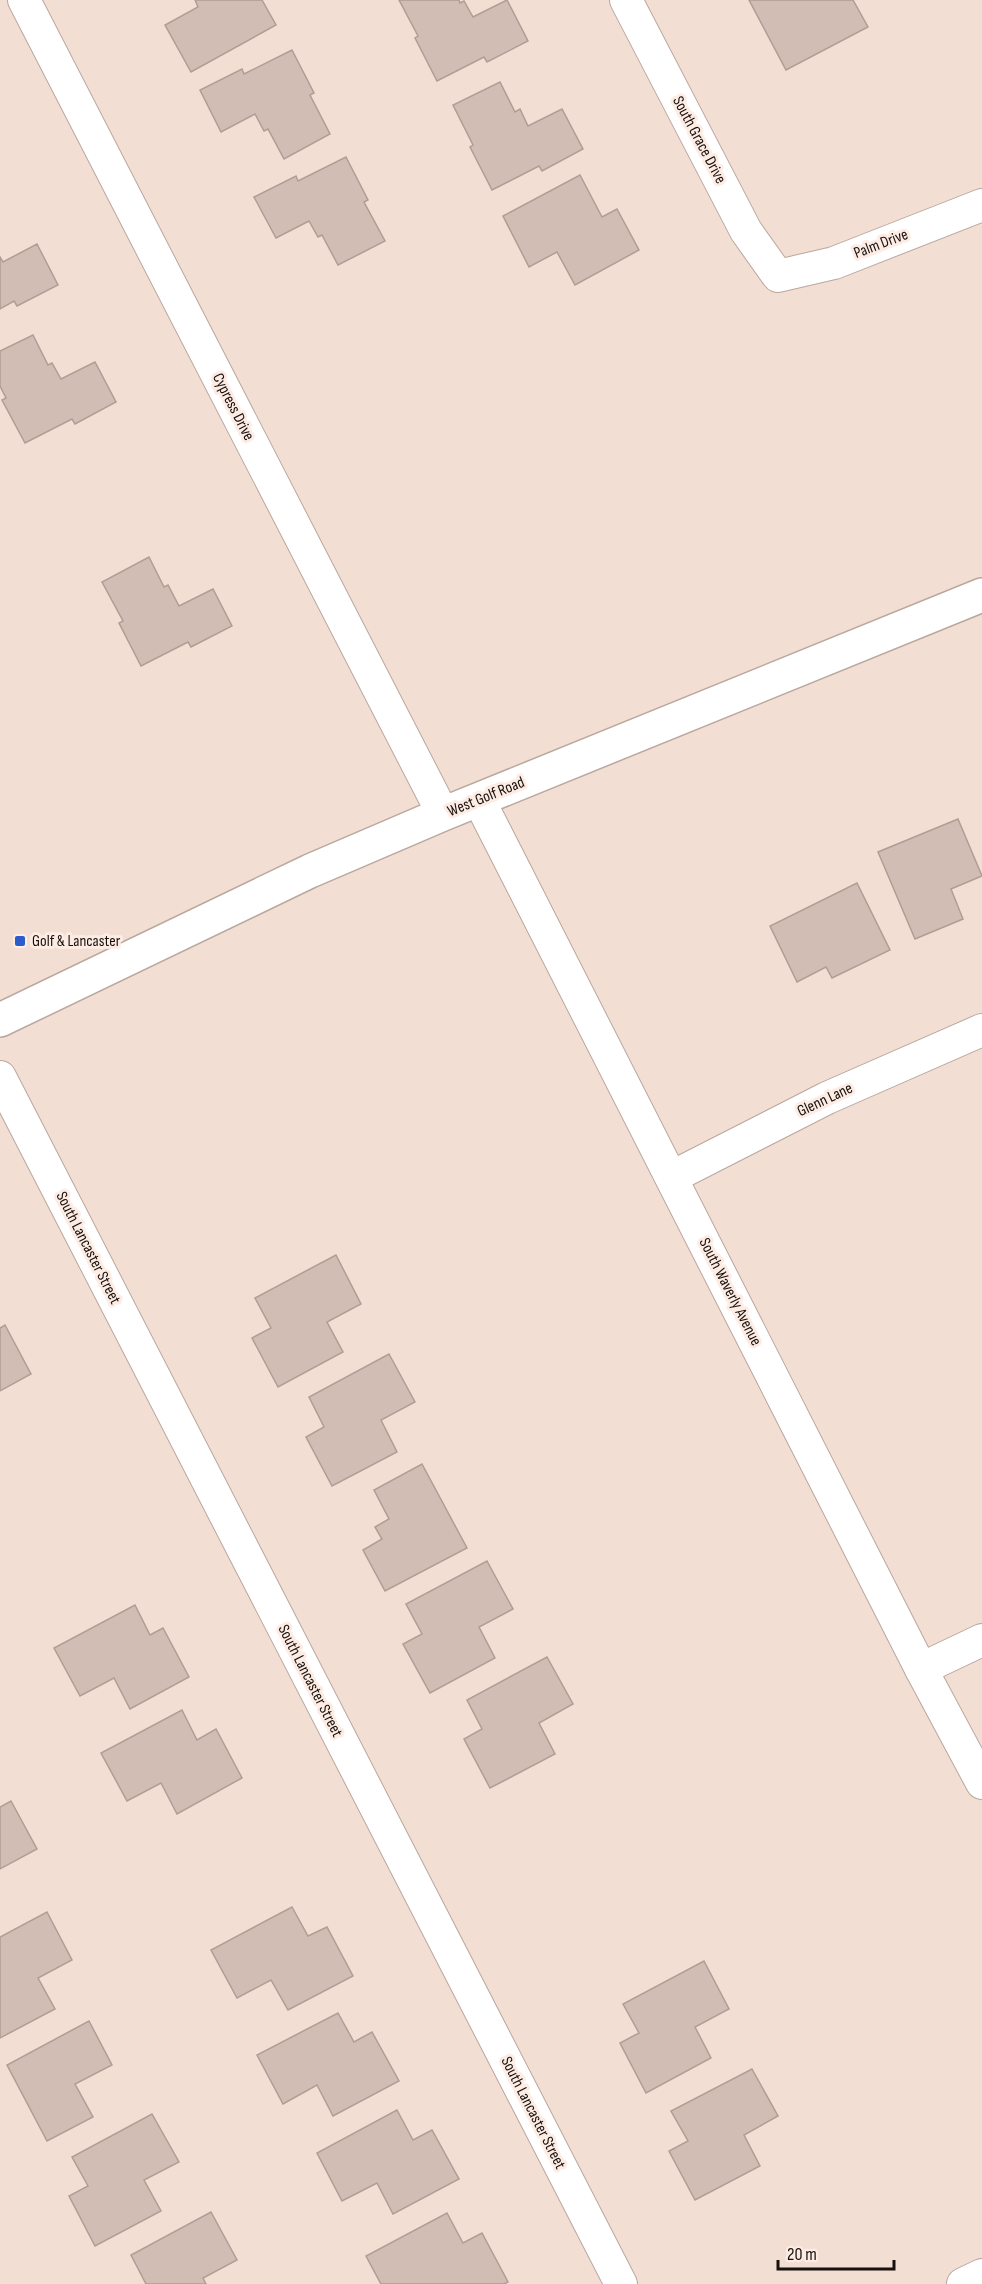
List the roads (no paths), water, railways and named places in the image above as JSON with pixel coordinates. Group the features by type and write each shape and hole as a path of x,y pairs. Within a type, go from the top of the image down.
{"main road":[{"name":"West Golf Road","path":"0,1020 310,871 442,814 982,595"}],"street":[{"name":"Cypress Drive","path":"24,0 442,814"},
{"name":"South Grace Drive","path":"626,0 746,231 778,276"},
{"name":"Palm Drive","path":"778,276 834,263 982,205"},
{"name":"South Waverly Avenue","path":"480,800 921,1669 982,1783"},
{"name":"Glenn Lane","path":"672,1177 827,1098 982,1030"},
{"name":"South Lancaster Street","path":"0,1077 621,2284"},
{"path":"921,1669 982,1640"},
{"path":"963,2284 982,2275"}],"place":[{"name":"Golf & Lancaster","path":"20,941"}]}
